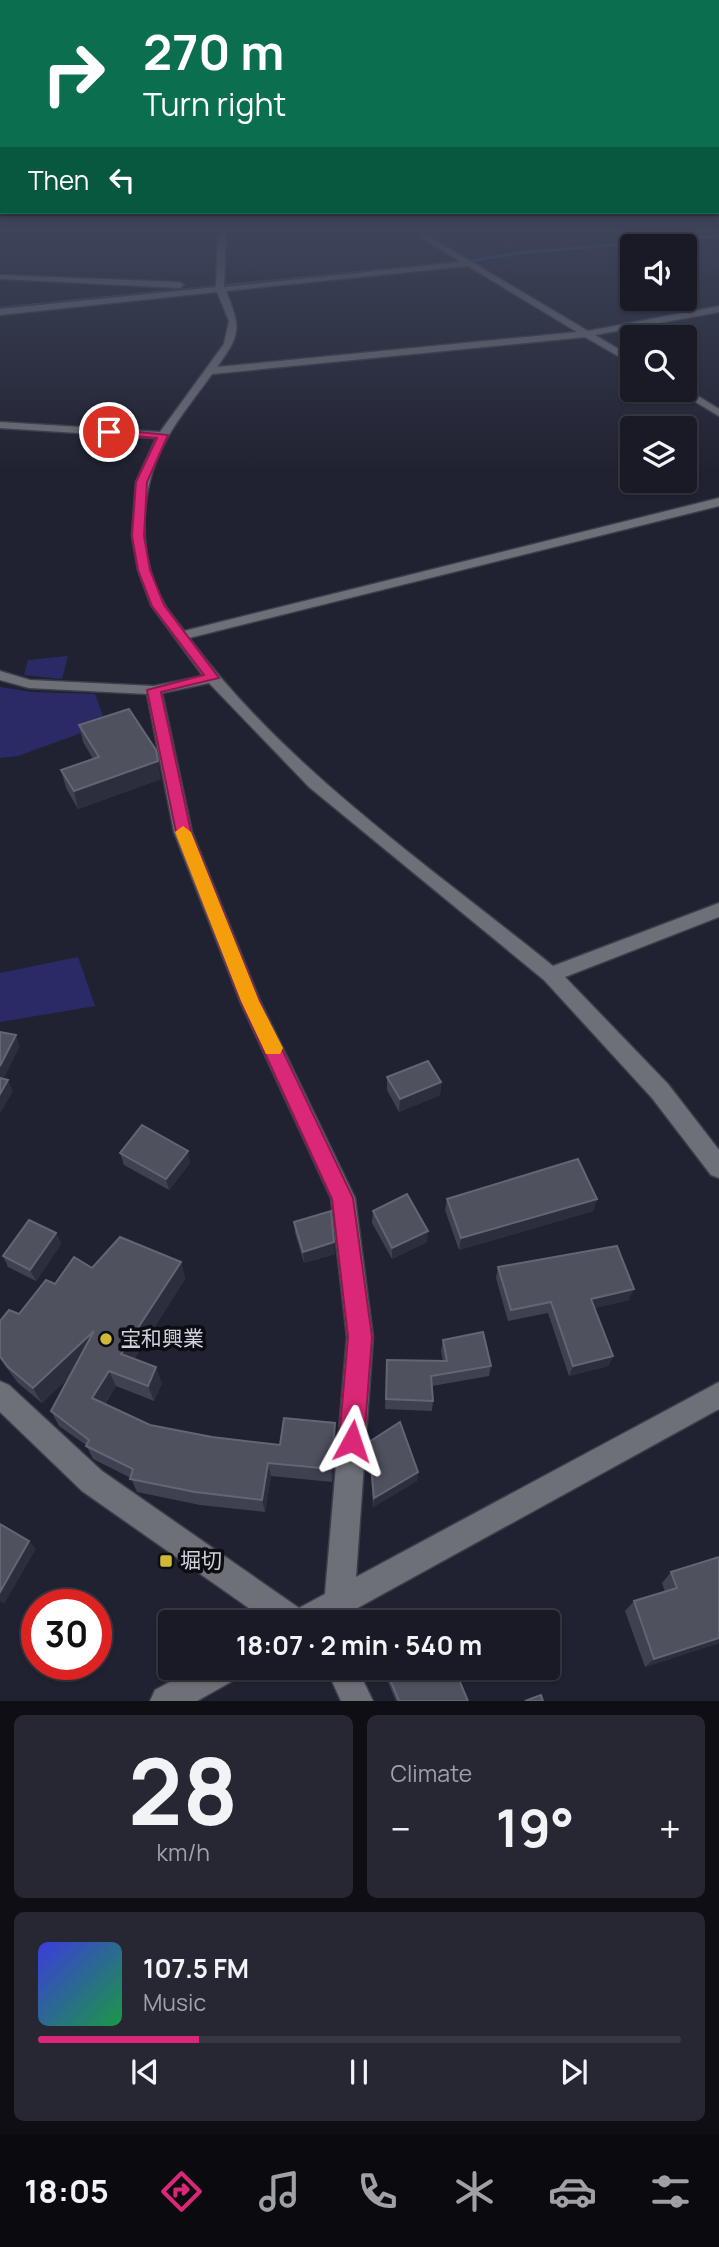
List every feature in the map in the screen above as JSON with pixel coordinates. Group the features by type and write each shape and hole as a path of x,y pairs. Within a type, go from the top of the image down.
{"street":[{"path":"230,312 233,321 229,344 163,435 142,482 138,536 158,606 212,678 314,783 551,975 660,1091 719,1168"},
{"path":"551,312 620,353"},
{"path":"209,371 587,334 701,312"},
{"path":"697,400 719,413"},
{"path":"0,425 163,435"},
{"path":"179,636 719,502"},
{"path":"0,675 29,684 154,690 212,678"},
{"path":"154,690 183,832 250,1001 343,1198 360,1337 315,1610"},
{"path":"551,975 719,910"},
{"path":"0,1394 92,1481 303,1610"},
{"path":"327,1610 719,1395"},
{"path":"166,1701 204,1680"},
{"path":"347,1680 357,1701"}],"shaded area":[{"path":"68,656 62,679 24,675 28,660"},
{"path":"0,687 31,692 95,694 106,724 18,756 0,758"},
{"path":"78,957 95,1006 0,1022 0,973"}],"building":[{"path":"129,709 156,750 158,761 74,791 61,770 99,757 79,725"},
{"path":"0,1032 16,1035 0,1066"},
{"path":"428,1061 441,1082 400,1099 387,1077"},
{"path":"0,1078 8,1080 0,1094"},
{"path":"142,1125 188,1151 166,1179 120,1153"},
{"path":"578,1159 597,1199 461,1238 447,1199"},
{"path":"407,1194 428,1231 392,1248 373,1211"},
{"path":"331,1211 334,1242 303,1252 294,1222"},
{"path":"29,1220 56,1233 30,1270 3,1256"},
{"path":"120,1237 181,1262 121,1354 156,1367 148,1386 109,1371 92,1398 150,1425 212,1437 280,1445 284,1418 335,1423 331,1469 268,1463 262,1500 195,1492 130,1479 133,1469 86,1446 89,1440 51,1411 94,1331 33,1388 8,1367 0,1356 0,1321 9,1310 19,1314 46,1280 55,1284 74,1257 92,1268"},
{"path":"617,1246 634,1289 591,1299 613,1356 573,1366 551,1302 511,1310 498,1267"},
{"path":"483,1332 491,1366 431,1376 433,1401 386,1399 387,1360 447,1361 443,1340"},
{"path":"400,1422 418,1472 374,1498 369,1442"},
{"path":"0,1524 29,1541 0,1592"},
{"path":"719,1557 719,1638 654,1659 634,1601 677,1588 671,1572"},
{"path":"390,1680 459,1680 468,1701 399,1701"},
{"path":"541,1695 543,1701 525,1701"}],"slow traffic":[{"path":"183,832 250,1001 273,1048"}],"place":[{"name":"宝和興業","path":"106,1339"},
{"name":"堀切","path":"166,1561"}],"route":[{"path":"109,432 163,435 142,482 138,536 144,570 158,606 212,678 154,690 183,832 250,1001 343,1198 360,1337 352,1441"}]}
